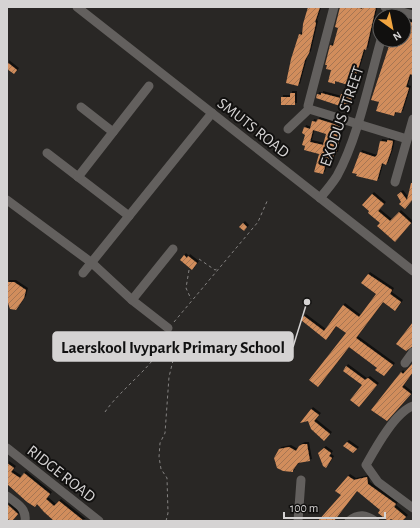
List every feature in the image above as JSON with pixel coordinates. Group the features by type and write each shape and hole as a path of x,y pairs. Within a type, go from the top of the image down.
{"street":[{"name":"SMUTS ROAD","path":"77,7 413,271"},
{"path":"288,129 309,109 308,106 334,7"},
{"name":"EXODUS STREET","path":"320,198 339,172 357,124 379,48"},
{"path":"78,177 149,86"},
{"path":"81,106 113,132"},
{"path":"309,109 407,138"},
{"path":"83,273 212,113"},
{"path":"395,182 413,119"},
{"path":"46,153 129,216"},
{"path":"7,200 92,263 132,300 168,328"},
{"path":"132,300 172,249"},
{"path":"405,363 413,352"},
{"path":"413,406 406,408 381,439 366,465 378,482 413,508"},
{"name":"RIDGE ROAD","path":"7,448 99,521"},
{"path":"298,521 301,480"},
{"path":"7,496 20,505 26,518"},
{"path":"349,521 360,516 368,516 375,521"}],"path":[{"path":"105,412 113,400 139,375 164,344 168,328 191,299 221,267 258,222 268,199"},
{"path":"199,259 215,270 221,267"},
{"path":"189,270 186,288 191,299"},
{"path":"166,521 168,513 167,478 161,469 159,457 160,443 165,433 169,377 176,348 168,328"}],"building":[{"path":"308,7 320,7 315,22 309,53 305,60 298,86 286,83 291,59 299,34 302,35 303,24"},
{"path":"340,7 356,7 362,9 363,7 376,7 372,8 372,24 366,50 364,49 356,76 358,76 349,109 316,98 317,94 321,95 321,93 340,98 341,94 345,95 348,85 335,81 335,84 328,82 331,70 326,69 327,65 325,65 330,45 333,46 338,28 335,27"},
{"path":"413,23 413,71 412,75 410,74 406,87 409,88 401,113 395,112 394,116 376,111 379,102 371,100 388,48 412,48"},
{"path":"7,62 17,70 14,74 7,69"},
{"path":"290,93 295,93 295,105 281,105 281,97 290,97"},
{"path":"318,119 342,128 336,154 334,154 331,164 326,163 323,174 314,172 319,154 304,150 305,146 302,145 305,135 302,133 304,127 310,129 312,121 316,122","holes":["310,129 326,134 323,145 310,142 313,130"]},
{"path":"387,140 393,141 391,151 386,165 382,163 377,181 356,176 357,174 352,173 360,152 375,157 377,155 380,141 387,142"},
{"path":"411,183 413,183 413,199 405,209 399,204 401,202 397,195 401,192 407,200"},
{"path":"372,194 384,204 378,211 390,221 399,212 411,223 395,242 377,226 380,223 368,213 369,211 362,205"},
{"path":"243,223 247,227 244,231 239,227"},
{"path":"184,255 187,258 188,256 197,263 192,270 180,260"},
{"path":"368,274 392,290 390,294 401,302 395,311 383,302 356,338 393,365 384,376 375,370 377,368 349,347 318,387 309,380 346,333 336,326 326,340 301,320 304,316 324,331 343,305 359,317 376,294 361,283"},
{"path":"7,282 14,282 26,290 24,298 16,310 10,309 7,300"},
{"path":"413,322 413,346 406,351 396,344"},
{"path":"413,363 413,372 402,387 411,394 387,421 371,410 401,372 403,374"},
{"path":"346,366 365,380 368,378 377,385 359,407 350,400 362,385 343,371"},
{"path":"311,409 319,415 314,421 330,434 324,441 311,429 308,421 300,423"},
{"path":"347,442 357,449 353,453 343,446"},
{"path":"307,444 310,461 298,463 293,472 283,471 277,468 274,458 279,449 289,447 296,451 299,446"},
{"path":"324,448 331,453 329,456 332,458 326,468 323,466 318,453"},
{"path":"7,463 14,468 11,472 20,478 24,473 50,494 46,499 54,506 59,501 84,521 54,521 37,504 35,507 27,502 7,484"},
{"path":"348,476 354,480 367,477 368,484 396,504 394,507 406,517 402,521 394,521 391,519 388,521 378,513 380,510 357,491 334,521 318,521 341,495 335,491"},
{"path":"7,504 18,514 12,521 7,519"}],"place":[{"name":"Laerskool Ivypark Primary School","path":"307,302"}]}
